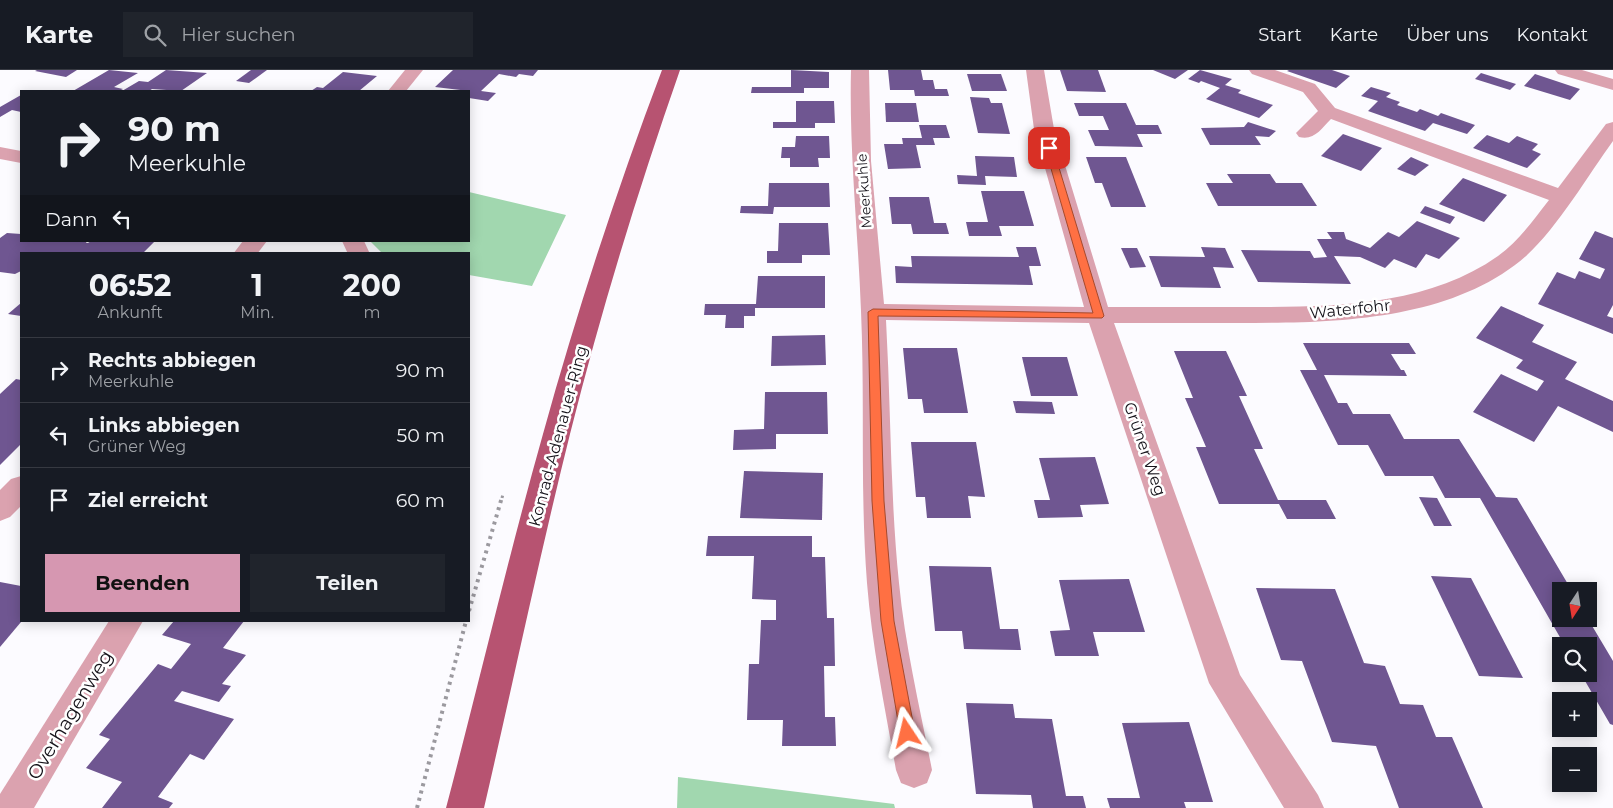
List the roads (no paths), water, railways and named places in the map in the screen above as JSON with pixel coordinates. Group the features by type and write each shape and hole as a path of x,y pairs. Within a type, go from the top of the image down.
{"main road":[{"name":"Konrad-Adenauer-Ring","path":"465,808 544,485 577,361 624,201 671,70"}],"street":[{"path":"399,90 414,70"},
{"name":"Meerkuhle","path":"860,70 862,182 873,312 878,501 887,621 914,770"},
{"name":"Grüner Weg","path":"1035,70 1044,129 1099,316 1226,683 1305,808"},
{"path":"1258,70 1309,88 1328,112 1562,197"},
{"path":"1564,70 1613,85"},
{"path":"1306,133 1328,112"},
{"name":"Waterfohr","path":"1099,316 1350,312 1395,305 1458,286 1504,262 1526,244 1613,128"},
{"path":"0,153 20,157"},
{"path":"246,252 255,242"},
{"path":"873,312 1099,316"},
{"path":"0,509 20,488"},
{"name":"Overhagenweg","path":"13,808 126,622"}]}
